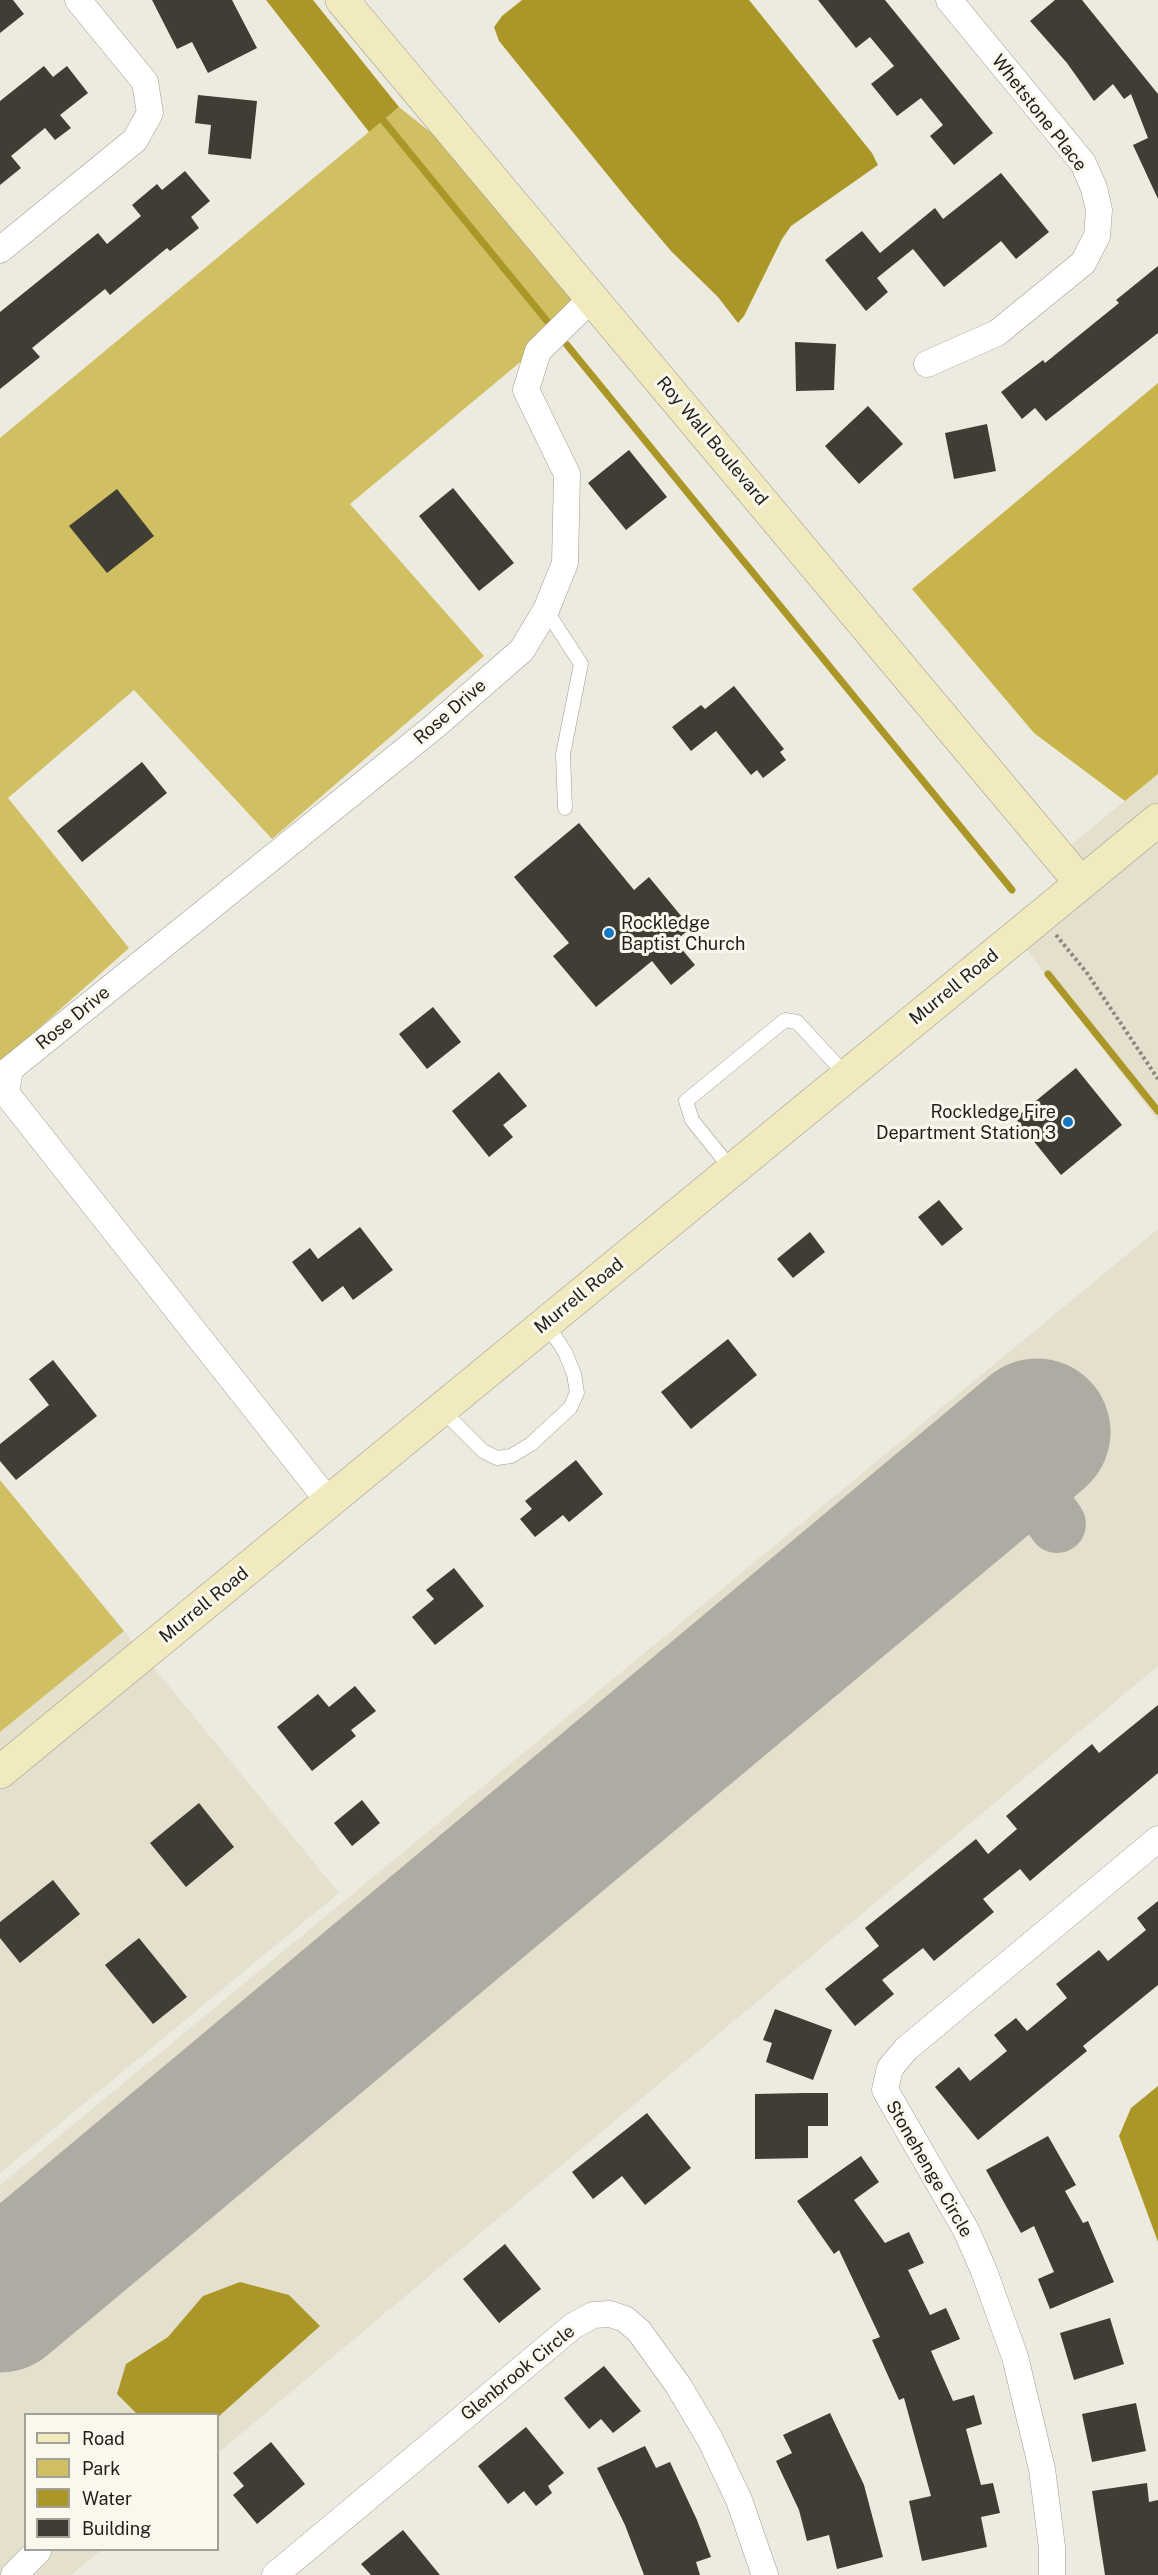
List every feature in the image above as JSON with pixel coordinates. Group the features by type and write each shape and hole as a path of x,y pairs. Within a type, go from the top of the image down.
{"street":[{"path":"0,249 135,140 150,113 145,82 78,0"},
{"name":"Roy Wall Boulevard","path":"342,0 1081,883"},
{"name":"Whetstone Place","path":"927,364 997,333 1083,263 1097,236 1099,210 1094,188 1083,164 949,0"},
{"name":"Rose Drive","path":"329,1502 6,1093 10,1070 435,726 522,650 546,610 566,563 567,474 526,390 538,351 592,298"},
{"name":"Murrell Road","path":"0,1772 1158,820"},
{"name":"Stonehenge Circle","path":"1052,2575 1052,2547 1042,2469 1015,2357 984,2271 966,2230 885,2090 891,2068 906,2049 1158,1839"},
{"name":"Glenbrook Circle","path":"275,2575 573,2326 593,2315 610,2314 626,2319 639,2331 678,2385 710,2439 739,2500 765,2575"},
{"path":"14,2575 38,2551"}],"lane":[{"path":"546,610 581,664 563,754 565,808"},
{"path":"732,1170 692,1119 686,1101 785,1020 797,1022 846,1076"},
{"path":"441,1409 483,1451 497,1458 511,1456 531,1444 570,1408 577,1392 574,1374 565,1352 546,1323"}],"path":[{"path":"1040,916 1087,973 1158,1079"}],"shaded area":[{"path":"1158,383 1158,774 1125,801 1034,733 912,589"},
{"path":"1158,774 1158,806 1084,866 1068,847"},
{"path":"1158,835 1158,1121 1023,945"},
{"path":"1158,1229 1158,1666 219,2452 219,2413 24,2413 24,2551 101,2551 71,2575 0,2575 0,2185"},
{"path":"124,1631 136,1645 0,1757 0,1732"},
{"path":"150,1663 339,1893 0,2173 0,1786"}],"green space":[{"path":"399,107 448,146 584,309 350,504 484,656 272,839 134,690 8,798 129,948 0,1063 0,438"},
{"path":"0,1480 124,1631 0,1732"}],"water":[{"path":"266,0 313,0 399,107 369,132"},
{"path":"522,0 749,0 872,153 878,165 791,226 782,239 744,316 738,323 718,297 671,251 632,205 499,41 494,27 502,16"},
{"path":"1158,2086 1158,2242 1119,2136 1131,2108"},
{"path":"240,2282 289,2295 320,2326 219,2416 219,2413 136,2413 117,2394 126,2364 168,2337 203,2296"}],"building":[{"path":"0,0 13,0 24,14 0,33"},
{"path":"152,0 232,0 257,48 208,73 192,42 177,49"},
{"path":"818,0 885,0 993,133 954,165 930,136 943,125 921,98 897,116 871,84 894,66 870,37 856,48"},
{"path":"1055,0 1082,0 1158,94 1158,199 1133,145 1148,138 1131,94 1124,99 1113,84 1094,101 1067,63 1030,21"},
{"path":"44,66 53,77 67,66 88,93 60,115 71,128 55,140 45,128 11,156 21,168 0,185 0,101"},
{"path":"198,95 257,101 251,159 208,154 211,125 195,123"},
{"path":"185,171 210,201 191,217 199,228 170,251 167,248 110,295 105,289 32,348 40,357 0,389 0,312 98,233 107,244 141,216 132,205 157,184 162,190"},
{"path":"1001,173 1049,232 1016,259 1001,241 944,287 913,249 877,278 888,292 866,311 825,260 862,231 880,253 935,208 943,219"},
{"path":"1158,266 1158,333 1046,421 1035,408 1022,419 1001,392 1043,360 1045,363 1119,303 1116,300"},
{"path":"795,342 836,344 834,390 796,391"},
{"path":"868,406 903,444 859,484 825,446"},
{"path":"987,424 996,471 954,479 945,433"},
{"path":"629,450 667,497 626,530 588,483"},
{"path":"453,488 514,563 479,591 419,516"},
{"path":"117,489 154,536 107,573 69,526"},
{"path":"734,686 784,749 780,752 786,760 763,778 757,770 751,775 716,731 691,751 672,727 701,705 705,709"},
{"path":"142,762 167,793 82,862 57,831"},
{"path":"579,823 634,890 649,877 691,928 675,941 695,965 671,985 652,961 596,1007 553,956 569,943 514,877"},
{"path":"433,1007 461,1042 427,1069 399,1034"},
{"name":"Rockledge Fire Department Station 3","path":"1076,1068 1122,1125 1061,1175 1015,1118"},
{"path":"499,1072 527,1106 503,1125 513,1137 489,1157 452,1111"},
{"path":"939,1200 963,1229 942,1246 918,1217"},
{"path":"360,1227 393,1270 353,1300 343,1286 322,1302 292,1262 310,1248 318,1259"},
{"path":"810,1232 825,1252 793,1278 777,1259"},
{"path":"728,1339 757,1375 691,1429 661,1392"},
{"path":"53,1360 97,1416 16,1480 0,1461 0,1444 49,1405 29,1379"},
{"path":"576,1460 603,1494 569,1522 563,1515 535,1537 520,1519 532,1509 525,1501"},
{"path":"454,1568 484,1606 435,1645 412,1617 434,1599 426,1590"},
{"path":"355,1686 376,1711 351,1730 356,1736 312,1771 277,1727 318,1694 329,1707"},
{"path":"1158,1705 1158,1773 1030,1881 1020,1869 983,1899 994,1912 934,1961 923,1948 882,1980 894,1994 855,2026 825,1989 879,1946 865,1928 976,1839 988,1854 1017,1829 1006,1816 1092,1744 1099,1753"},
{"path":"362,1800 380,1823 352,1846 334,1823"},
{"path":"199,1803 234,1847 186,1887 150,1843"},
{"path":"53,1880 80,1914 20,1963 0,1938 0,1922"},
{"path":"1158,1901 1158,1985 1083,2046 1087,2051 978,2140 935,2087 959,2067 970,2081 1007,2051 994,2035 1016,2018 1027,2031 1067,1998 1056,1984 1099,1950 1108,1961 1146,1930 1137,1918"},
{"path":"139,1938 187,1997 153,2024 105,1965"},
{"path":"775,2009 832,2030 813,2080 766,2062 772,2043 763,2040"},
{"path":"828,2093 828,2126 808,2126 808,2158 755,2159 755,2094"},
{"path":"647,2113 691,2168 645,2205 622,2176 593,2199 572,2172"},
{"path":"1048,2136 1076,2185 1065,2191 1083,2223 1088,2221 1114,2282 1050,2309 1038,2279 1054,2272 1034,2226 1021,2233 986,2170"},
{"path":"861,2156 879,2182 854,2200 885,2243 909,2232 924,2263 908,2270 930,2315 946,2308 960,2339 931,2351 953,2401 974,2395 982,2424 966,2429 981,2485 993,2483 1000,2513 981,2517 987,2547 922,2561 909,2501 931,2496 904,2398 899,2400 872,2340 880,2337 839,2250 834,2254 797,2201"},
{"path":"505,2244 541,2289 499,2323 463,2279"},
{"path":"1110,2318 1124,2364 1074,2380 1060,2333"},
{"path":"604,2366 641,2411 613,2433 601,2419 589,2429 564,2398"},
{"path":"1136,2403 1146,2451 1092,2462 1082,2414"},
{"path":"830,2413 864,2485 883,2557 837,2569 829,2535 807,2541 799,2510 776,2461 792,2453 783,2435"},
{"path":"526,2427 564,2473 548,2486 552,2493 536,2506 524,2491 508,2504 478,2466"},
{"path":"271,2442 305,2484 257,2524 233,2495 244,2486 233,2473"},
{"path":"645,2446 656,2468 670,2462 697,2520 711,2557 696,2562 700,2575 644,2575 625,2525 597,2468"},
{"path":"1147,2483 1149,2502 1158,2500 1158,2575 1105,2575 1092,2491"},
{"path":"403,2530 440,2575 371,2575 361,2564"}],"waterway":[{"path":"378,114 547,321"},
{"path":"567,345 1012,890"},
{"path":"1048,974 1158,1111"}],"taxiway":[{"path":"1009,1455 1057,1524"}],"runway":[{"path":"0,2299 1037,1432"}],"place":[{"name":"Rockledge Baptist Church","path":"609,933"},
{"name":"Rockledge Fire Department Station 3","path":"1068,1122"}]}
